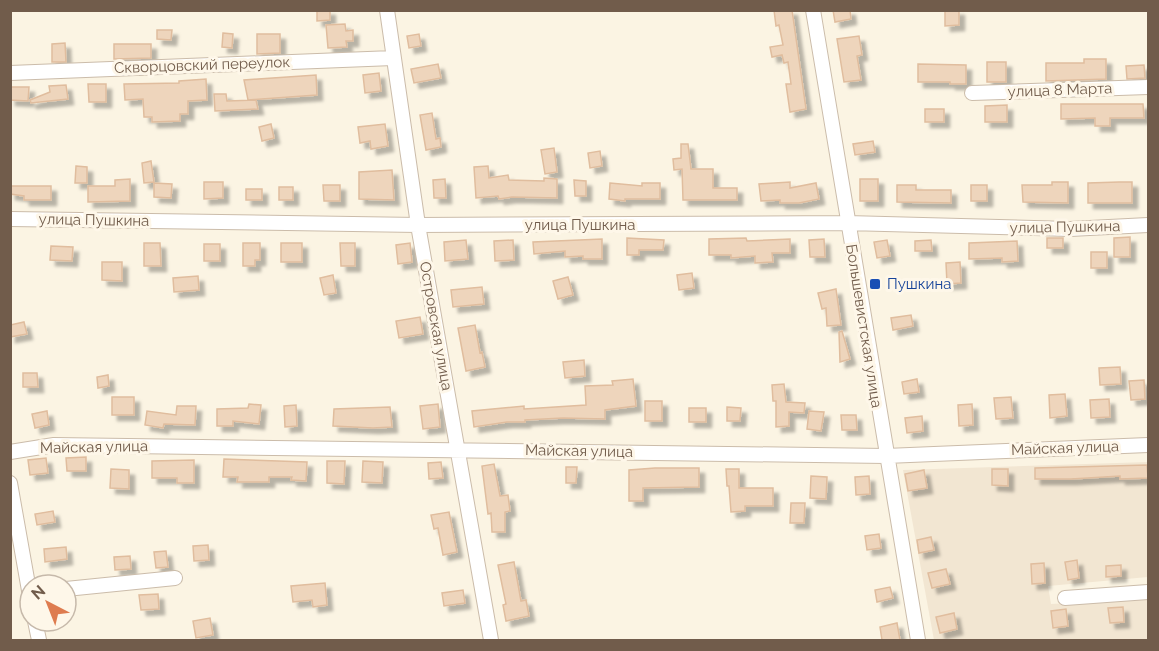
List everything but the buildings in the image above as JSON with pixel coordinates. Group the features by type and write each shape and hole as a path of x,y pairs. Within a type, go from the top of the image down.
{"street":[{"name":"Островская улица","path":"387,10 418,225 491,640"},
{"name":"Большевистская улица","path":"813,10 918,640"},
{"name":"Скворцовский переулок","path":"10,73 393,58"},
{"name":"улица 8 Марта","path":"972,93 1149,87"},
{"name":"улица Пушкина","path":"10,219 418,225 848,223 1070,229 1149,225"},
{"name":"Майская улица","path":"10,452 54,445 886,456 1149,445"},
{"path":"10,483 26,573"},
{"path":"78,588 175,578"},
{"path":"1065,598 1149,592"}],"shaded area":[{"path":"1148,462 1148,577 1048,586 1051,604 1148,599 1148,640 934,640 903,470"}],"place":[{"name":"Пушкина","path":"875,284"}]}
